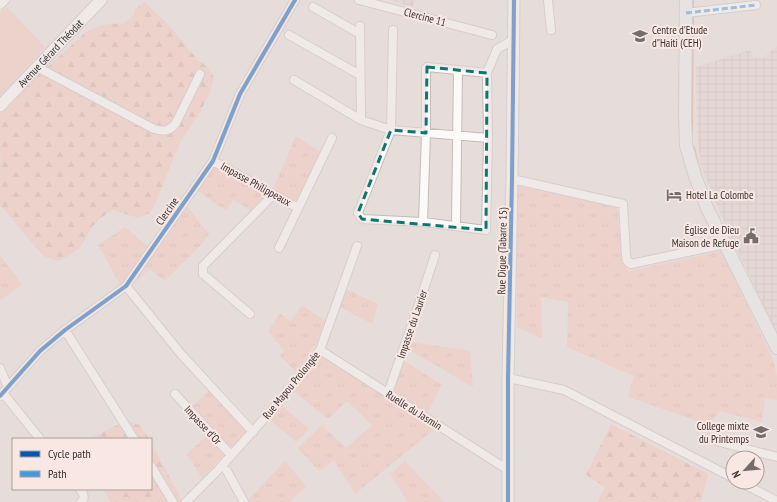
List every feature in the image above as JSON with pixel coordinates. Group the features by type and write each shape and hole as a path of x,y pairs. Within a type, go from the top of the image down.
{"main road":[{"path":"686,0 686,145 694,176 707,208 777,348"}],"street":[{"path":"0,5 5,0"},
{"name":"Avenue Gérard Théodat","path":"0,106 101,0"},
{"name":"Clercine","path":"4,392 40,351 65,330 126,286 213,161 240,94 295,0"},
{"name":"Clercine 11","path":"359,0 492,35"},
{"name":"Rue Digue (Tabarre 15)","path":"508,502 508,378 514,0"},
{"path":"548,0 551,30"},
{"path":"686,13 756,5"},
{"path":"314,7 360,30 361,120"},
{"path":"393,30 391,130 358,213 362,219 423,222 486,230 488,138 487,73 497,49 513,40"},
{"path":"289,35 360,75"},
{"path":"36,67 154,129 161,131 166,131 176,124 200,74"},
{"path":"423,222 426,133 426,68 487,73"},
{"path":"456,225 458,70"},
{"path":"294,80 361,120 391,130 488,138"},
{"path":"279,248 332,138"},
{"name":"Impasse Philippeaux","path":"213,161 298,208"},
{"path":"512,179 623,204 626,256 627,261 631,264 725,244"},
{"path":"250,314 203,274 202,270 203,266 273,195"},
{"name":"Rue Mapou Prolongée","path":"186,502 279,402 320,350 356,246"},
{"name":"Impasse du Laurier","path":"388,393 435,255"},
{"path":"126,286 181,354 252,432"},
{"path":"65,330 133,438"},
{"name":"Ruelle du Jasmin","path":"320,350 508,470"},
{"path":"0,368 4,392 39,438"},
{"path":"508,378 564,390 725,474"},
{"name":"Impasse d'Or","path":"175,394 231,455"},
{"path":"709,439 777,456"},
{"path":"152,468 173,502"},
{"path":"227,472 244,502"},
{"path":"81,490 84,494 84,498 81,502"},
{"path":"756,490 777,501"}],"highlighted area":[{"path":"427,67 487,73 486,230 362,219 358,213 391,130 426,133"}],"shaded area":[{"path":"390,0 416,0 412,7"},
{"path":"777,46 777,334 722,217 701,166 697,134 696,67 750,50 754,57 764,57"}],"green space":[{"path":"144,2 165,21 198,60 208,67 214,77 211,89 201,111 180,142 156,202 150,213 138,218 113,210 102,217 93,226 80,248 70,255 58,261 45,257 0,205 0,112 87,31 104,25 123,24 133,16 136,8"},
{"path":"7,7 45,47 0,96 0,13"},
{"path":"296,136 321,152 297,203 272,191"},
{"path":"216,165 267,194 252,212 233,199 226,211 195,189"},
{"path":"517,186 617,207 622,260 629,271 722,251 773,360 777,377 777,400 765,398 762,422 719,411 709,425 628,397 634,376 567,347 568,302 541,297 542,339 517,327"},
{"path":"187,206 209,234 200,246 165,281 149,269 134,284 120,284 98,245 125,227 147,246 156,251"},
{"path":"0,255 22,285 0,300"},
{"path":"344,288 378,304 372,324 338,306"},
{"path":"302,305 325,321 317,342 296,372 280,356 284,351 268,331 280,314 291,321"},
{"path":"411,342 470,351 473,387 408,349"},
{"path":"321,353 437,427 355,494 334,460 319,471 298,448 322,425 346,448 372,425 347,401 328,419 292,390"},
{"path":"403,361 442,384 427,414 393,390"},
{"path":"209,390 247,431 202,478 187,454 207,435 188,411"},
{"path":"281,405 309,429 296,442 269,419"},
{"path":"128,422 140,425 148,438 92,438 115,426"},
{"path":"611,424 708,474 701,502 597,502 605,487 586,475"},
{"path":"152,445 183,502 111,502 104,490 152,490"},
{"path":"285,461 306,486 290,502 249,502 248,500"},
{"path":"405,461 444,502 408,502 390,474"}],"waterway":[{"path":"693,0 693,8"},
{"path":"692,132 693,17"},
{"path":"0,98 61,34"},
{"path":"694,147 701,176"}],"marked path":[{"path":"686,13 756,5"}],"cycle path":[{"path":"0,396 40,351 65,330 126,286 213,161 240,94 295,0"},
{"path":"508,502 508,378 514,0"}],"place":[{"name":"Centre d'Etude d\"Haiti (CEH)","path":"640,36"},
{"name":"Hotel La Colombe","path":"674,195"},
{"name":"Église de Dieu Maison de Refuge","path":"751,236"},
{"name":"College mixte du Printemps","path":"761,432"}]}
